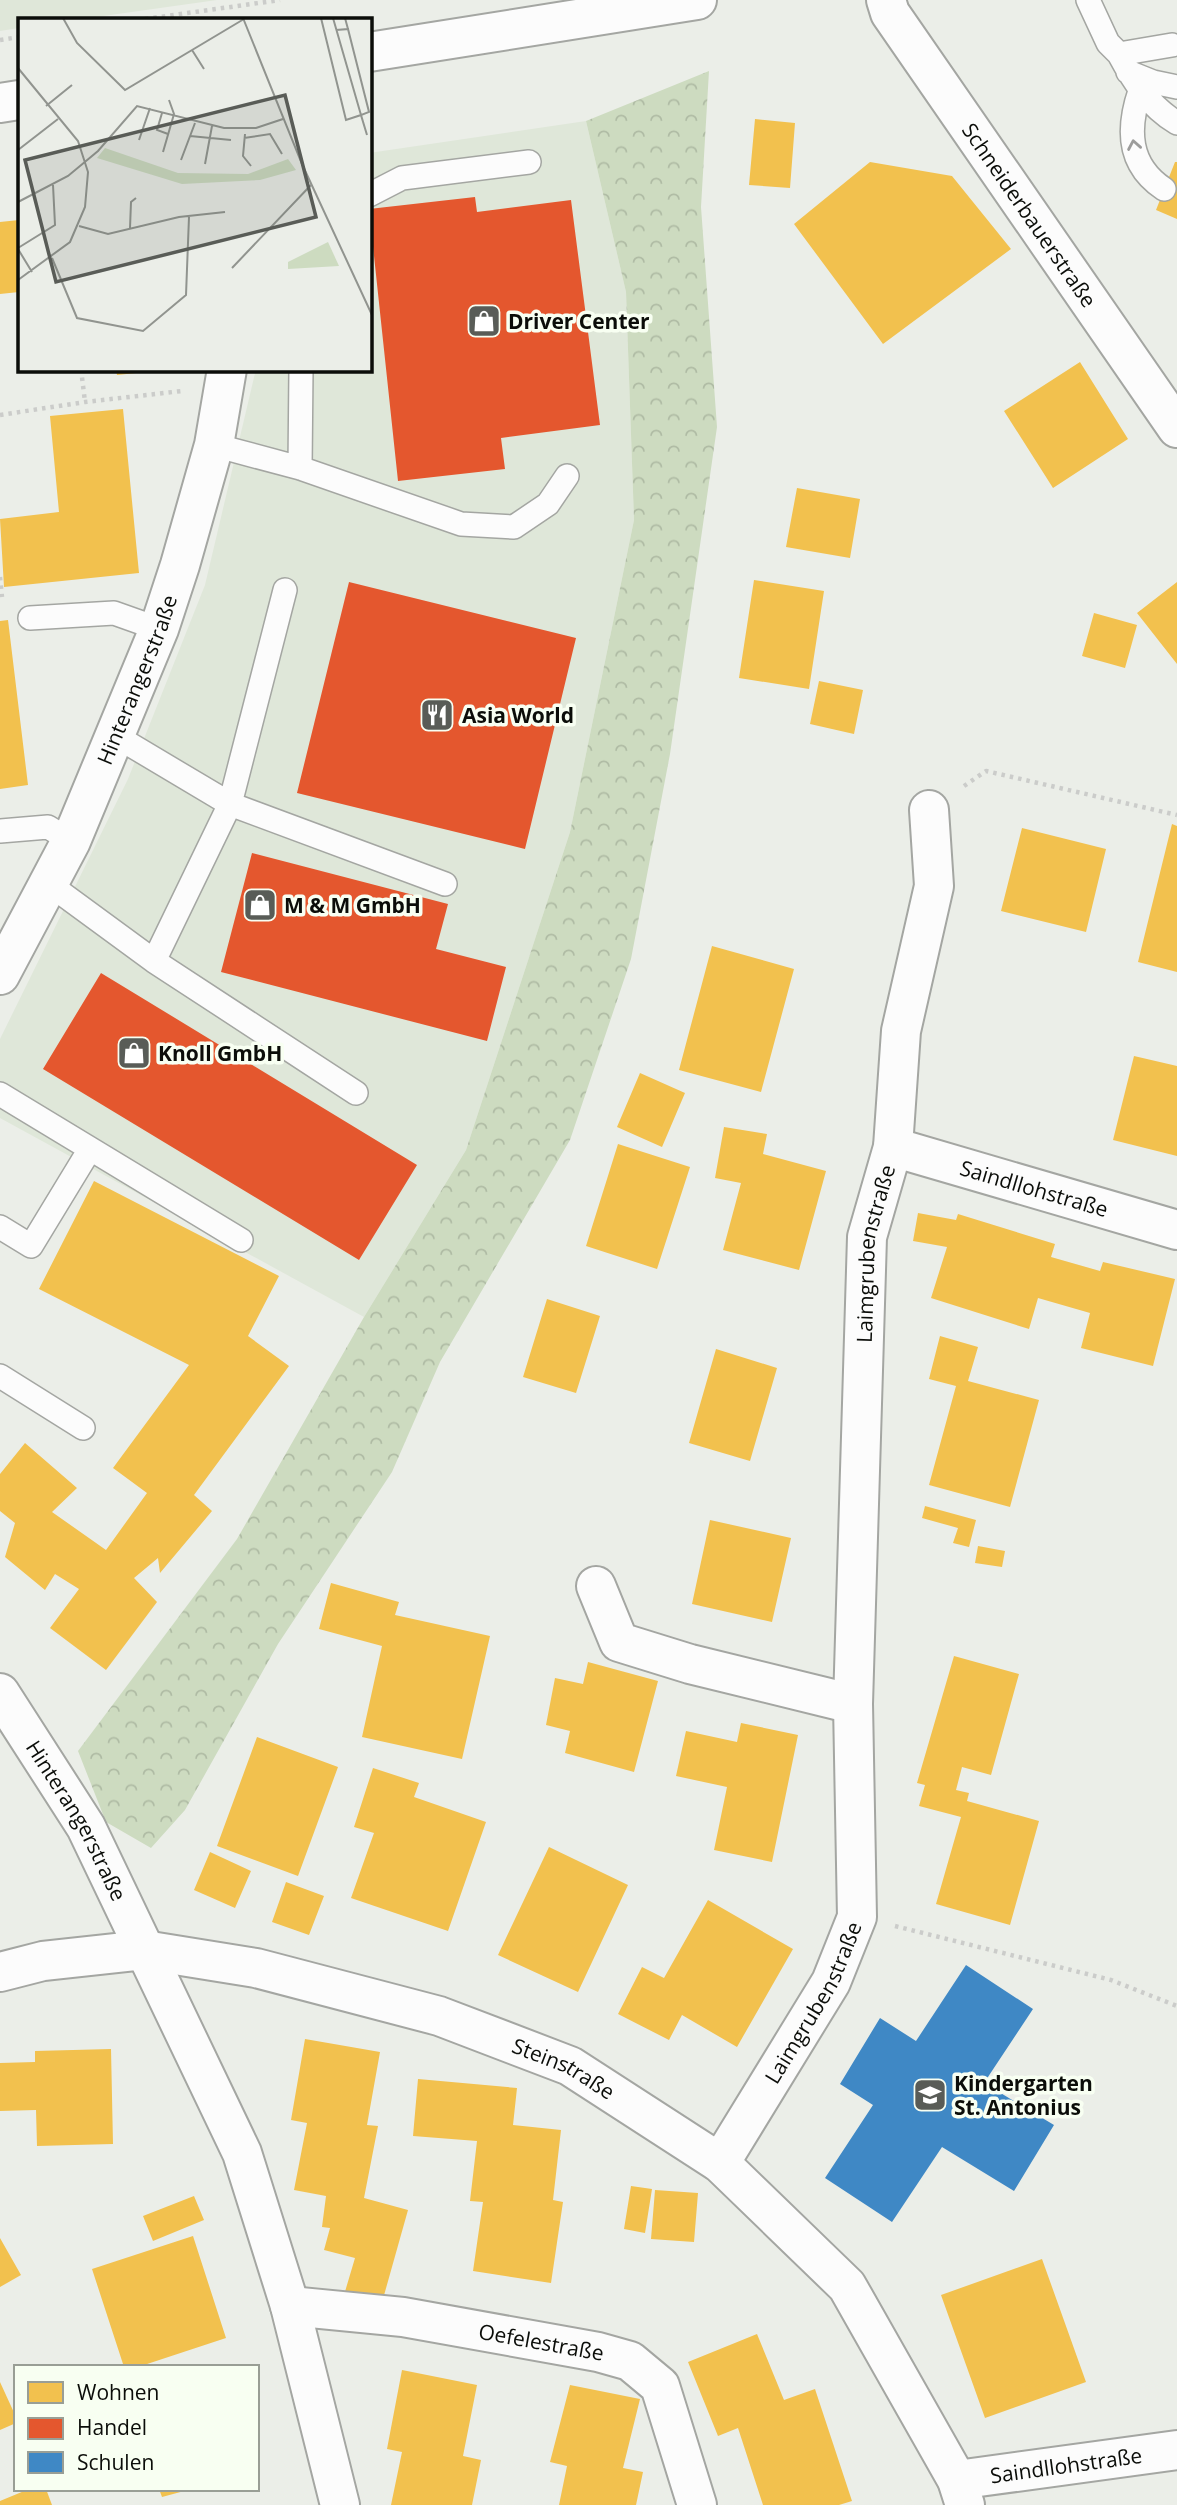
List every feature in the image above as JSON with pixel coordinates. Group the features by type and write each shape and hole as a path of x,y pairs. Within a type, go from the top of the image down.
{"street":[{"path":"371,52 697,0"},
{"name":"Schneiderbauerstraße","path":"886,0 890,13 1177,428"},
{"path":"0,103 18,100"},
{"name":"Hinterangerstraße","path":"0,975 71,841 159,629 214,445 226,378"},
{"name":"Laimgrubenstraße","path":"720,2163 831,1982 858,1917 853,1703 867,1237 893,1147 901,1031 934,886 929,810"},
{"name":"Saindllohstraße","path":"893,1147 1177,1230"},
{"path":"596,1586 619,1642 690,1664 853,1703"},
{"name":"Hinterangerstraße","path":"0,1693 86,1827 145,1950"},
{"path":"145,1950 242,2152 290,2305 340,2505"},
{"name":"Steinstraße","path":"0,1972 43,1961 145,1950 256,1968 439,2016 570,2066 720,2163 846,2286 961,2493"},
{"name":"Oefelestraße","path":"290,2305 403,2317 598,2352 630,2361 660,2386 697,2505"},
{"name":"Saindllohstraße","path":"961,2493 1177,2450"}],"lane":[{"path":"1088,0 1108,43 1164,115 1177,123"},
{"path":"1129,72 1172,45"},
{"path":"1129,72 1153,82 1177,87"},
{"path":"1129,72 1132,135 1137,157 1148,178 1164,188"},
{"path":"371,194 402,178 529,162"},
{"path":"300,468 301,371"},
{"path":"214,445 300,468 461,524 514,527 548,505 567,476"},
{"path":"154,961 230,804 285,590"},
{"path":"30,618 114,612 159,629"},
{"path":"114,735 230,804 445,884"},
{"path":"0,831 48,827 71,841"},
{"path":"49,884 154,961 356,1093"},
{"path":"0,1094 240,1240"},
{"path":"0,1227 31,1246 90,1149"},
{"path":"0,1376 83,1428"}],"path":[{"path":"152,18 280,0"},
{"path":"0,40 18,37"},
{"path":"81,371 85,402"},
{"path":"0,415 226,378"},
{"path":"0,577 3,605"},
{"path":"929,810 986,771 1177,815"},
{"path":"858,1917 1111,1980 1177,2006"}],"shaded area":[{"path":"0,0 217,0 89,18 18,18 18,28 0,31"},
{"path":"586,121 626,292 634,520 570,832 466,1150 364,1317 0,1118 0,1039 128,779 205,585 256,371 371,371 371,153"}],"green space":[{"path":"709,71 701,207 717,427 670,754 631,959 570,1140 440,1362 392,1472 278,1644 185,1810 151,1848 106,1822 78,1751 237,1539 364,1317 466,1150 570,832 634,520 626,292 586,121"}],"building: Wohnen":[{"path":"755,119 795,123 790,188 749,185"},
{"path":"870,162 952,176 1011,249 883,344 794,224"},
{"path":"1177,162 1177,219 1156,210"},
{"path":"18,220 18,292 0,294 0,222"},
{"path":"1080,362 1128,439 1053,488 1004,411"},
{"path":"116,371 155,371 117,375"},
{"path":"123,409 139,573 4,587 0,519 59,512 50,416"},
{"path":"797,488 860,499 850,558 786,547"},
{"path":"754,580 824,591 809,689 739,678"},
{"path":"1177,582 1177,664 1137,613"},
{"path":"1094,613 1137,625 1125,668 1082,656"},
{"path":"8,620 28,785 0,789 0,621"},
{"path":"819,681 863,690 854,734 810,724"},
{"path":"1172,824 1177,826 1177,972 1138,962"},
{"path":"1022,828 1106,849 1086,932 1001,911"},
{"path":"712,946 794,969 761,1092 679,1070"},
{"path":"1134,1056 1177,1066 1177,1156 1113,1140"},
{"path":"640,1073 685,1093 662,1147 617,1127"},
{"path":"724,1127 767,1134 763,1154 826,1171 799,1270 723,1250 741,1183 715,1178"},
{"path":"618,1144 690,1167 657,1269 586,1246"},
{"path":"94,1181 279,1276 248,1336 289,1366 194,1495 212,1511 160,1573 158,1558 134,1578 157,1602 106,1670 50,1628 79,1589 55,1574 45,1590 5,1557 15,1523 0,1511 0,1474 25,1443 77,1488 52,1512 106,1550 147,1493 113,1468 189,1365 39,1289"},
{"path":"918,1213 956,1220 958,1214 1055,1244 1051,1257 1100,1271 1103,1262 1175,1279 1153,1366 1081,1348 1090,1313 1038,1298 1029,1329 931,1298 947,1247 913,1241"},
{"path":"547,1299 600,1316 576,1393 523,1377"},
{"path":"940,1336 978,1347 968,1381 1039,1400 1010,1507 929,1485 956,1386 929,1379"},
{"path":"716,1349 777,1368 750,1461 689,1443"},
{"path":"925,1506 976,1520 969,1547 953,1543 958,1528 922,1518"},
{"path":"710,1520 791,1538 772,1622 692,1604"},
{"path":"978,1546 1005,1551 1002,1567 975,1563"},
{"path":"331,1583 399,1602 395,1615 490,1636 462,1759 362,1737 382,1646 319,1629"},
{"path":"954,1656 1019,1674 991,1775 962,1767 956,1790 969,1793 967,1801 1039,1821 1010,1925 936,1904 961,1817 919,1806 925,1785 917,1783"},
{"path":"588,1662 658,1681 634,1772 565,1753 570,1731 546,1725 555,1678 583,1684"},
{"path":"741,1723 798,1735 772,1862 714,1850 727,1787 676,1776 686,1731 737,1742"},
{"path":"257,1737 338,1767 298,1876 217,1846"},
{"path":"373,1768 419,1783 414,1797 486,1822 448,1931 351,1898 374,1833 354,1827"},
{"path":"549,1847 628,1885 578,1992 498,1955"},
{"path":"210,1852 251,1871 235,1908 194,1890"},
{"path":"286,1882 324,1896 309,1935 272,1922"},
{"path":"708,1900 793,1949 737,2047 682,2015 669,2040 618,2014 642,1967 664,1978"},
{"path":"305,2039 380,2052 367,2125 378,2126 364,2198 408,2210 381,2306 344,2295 355,2258 324,2250 330,2228 322,2227 326,2196 294,2190 307,2123 291,2120"},
{"path":"111,2049 113,2144 37,2146 36,2110 0,2111 0,2063 35,2062 35,2051"},
{"path":"418,2079 517,2088 513,2125 561,2130 553,2200 563,2202 551,2283 473,2271 483,2202 470,2201 477,2141 413,2136"},
{"path":"631,2186 652,2189 645,2233 624,2229"},
{"path":"655,2190 698,2193 694,2242 651,2239"},
{"path":"194,2196 204,2220 153,2241 143,2216"},
{"path":"193,2236 226,2338 144,2365 123,2365 92,2269"},
{"path":"0,2238 21,2275 0,2287"},
{"path":"1042,2259 1086,2382 985,2418 941,2295"},
{"path":"757,2334 784,2400 815,2389 852,2501 839,2505 763,2505 738,2428 718,2436 688,2362"},
{"path":"402,2370 477,2385 463,2456 481,2460 472,2505 391,2505 402,2452 387,2449"},
{"path":"0,2382 14,2413 14,2424 0,2430"},
{"path":"570,2385 640,2399 623,2468 643,2472 636,2505 559,2505 567,2466 550,2462"},
{"path":"24,2491 47,2491 52,2505 0,2505 0,2501"},
{"path":"160,2491 184,2491 162,2497"}],"building: Handel":[{"name":"Driver Center","path":"475,197 477,212 571,200 600,425 501,438 505,469 398,481 371,209"},
{"name":"Asia World","path":"349,582 576,638 525,849 297,793"},
{"path":"252,853 448,904 436,949 506,967 487,1041 221,972"},
{"path":"101,973 417,1165 359,1260 43,1069"}],"building: Schulen":[{"name":"Kindergarten St. Antonius","path":"966,1965 1033,2009 984,2083 1054,2125 1014,2191 942,2147 892,2222 825,2178 873,2105 840,2084 880,2018 916,2041"}],"place":[{"name":"Driver Center","path":"484,321"},
{"name":"Asia World","path":"437,715"},
{"name":"M & M GmbH","path":"260,905"},
{"name":"Knoll GmbH","path":"134,1053"},
{"name":"Kindergarten St. Antonius","path":"930,2095"}]}
